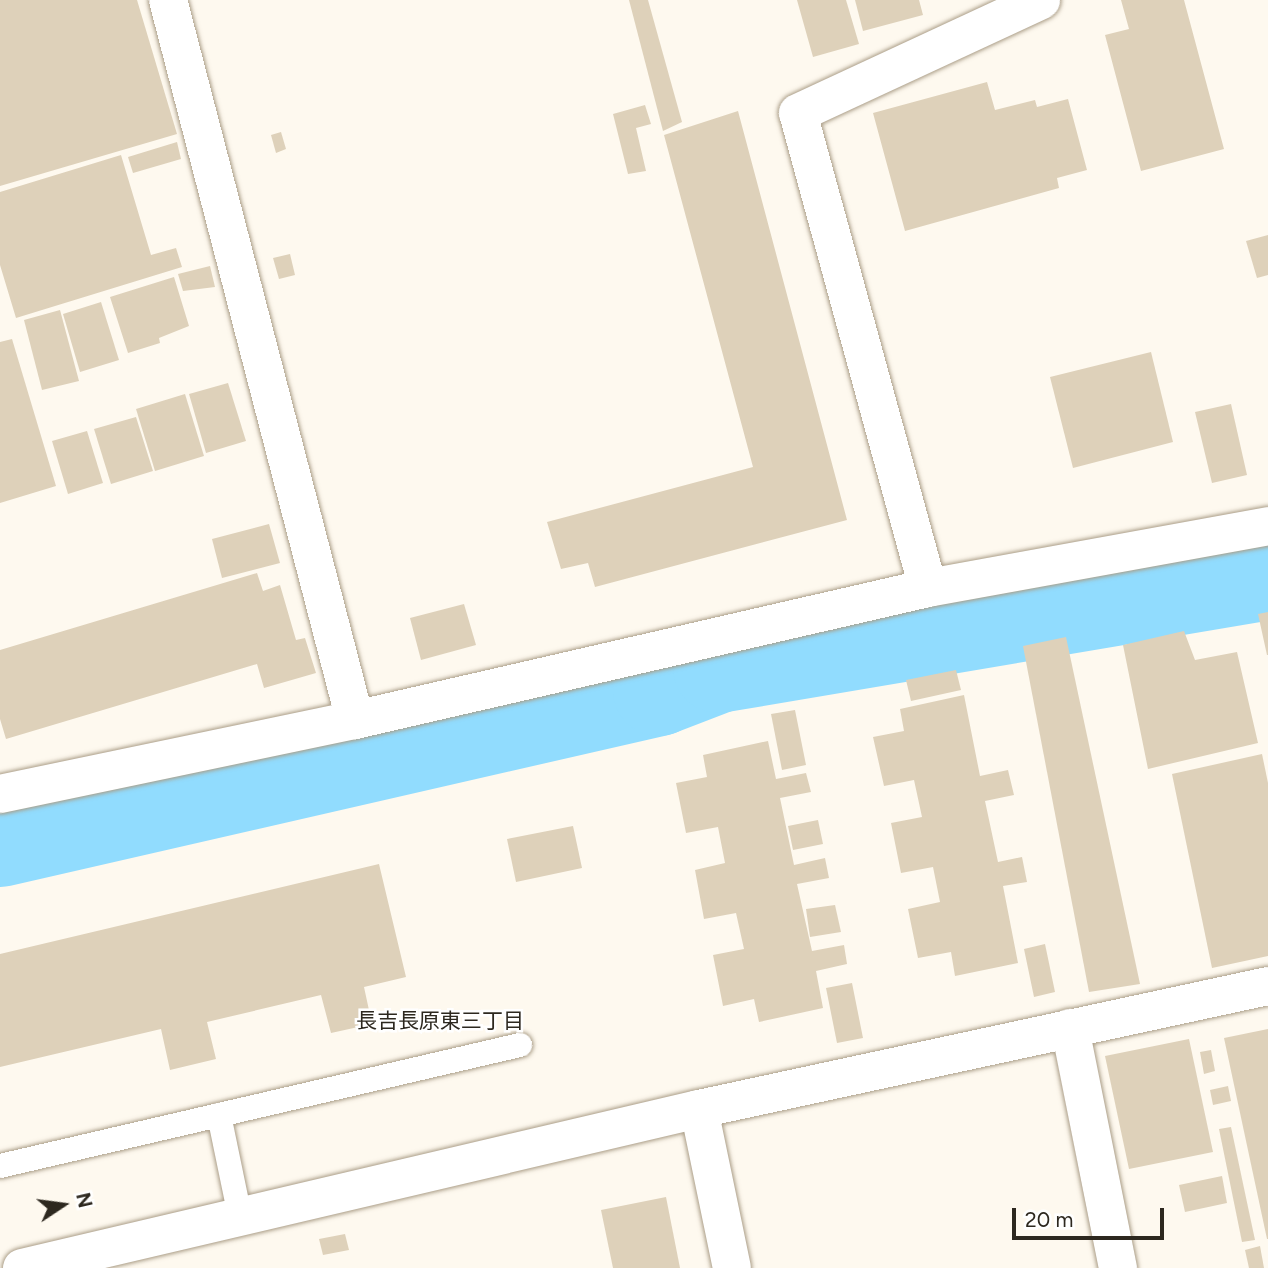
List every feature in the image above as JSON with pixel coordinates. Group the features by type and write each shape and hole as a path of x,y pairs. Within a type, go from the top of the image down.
{"street":[{"path":"168,0 355,720"},
{"path":"928,588 798,113 1041,0"},
{"path":"0,794 355,720 928,588 1268,526"},
{"path":"22,1268 699,1109 1268,986"},
{"path":"1070,1028 1118,1268"},
{"path":"699,1109 732,1268"}],"lane":[{"path":"0,1166 520,1045"},
{"path":"219,1115 240,1216"}],"building":[{"path":"0,0 137,0 177,134 0,186"},
{"path":"629,0 648,0 682,122 663,131"},
{"path":"797,0 846,0 859,44 813,57"},
{"path":"855,0 919,0 923,15 863,31"},
{"path":"1121,0 1184,0 1224,149 1141,171 1105,35 1129,29"},
{"path":"987,82 995,110 1035,100 1037,107 1068,99 1087,170 1057,178 1059,188 905,231 873,113"},
{"path":"645,105 651,124 636,128 646,171 628,174 613,114"},
{"path":"738,111 847,520 595,587 588,563 561,569 547,522 753,467 664,135"},
{"path":"281,132 286,149 276,153 271,135"},
{"path":"177,142 181,159 133,173 128,157"},
{"path":"121,155 151,255 176,248 182,267 16,318 0,265 0,192"},
{"path":"1268,235 1268,275 1257,278 1246,241"},
{"path":"290,254 295,275 279,279 273,258"},
{"path":"210,266 215,287 183,291 178,274"},
{"path":"174,277 189,326 159,338 160,343 128,353 110,297"},
{"path":"101,302 119,360 80,372 63,314"},
{"path":"60,310 79,381 42,390 24,320"},
{"path":"12,339 56,486 0,503 0,342"},
{"path":"1151,352 1173,442 1073,468 1050,377"},
{"path":"228,383 246,441 206,453 189,394"},
{"path":"185,394 204,456 155,471 136,409"},
{"path":"1231,404 1247,475 1212,483 1195,412"},
{"path":"136,417 153,471 111,484 94,429"},
{"path":"87,431 103,483 68,494 52,441"},
{"path":"269,524 280,563 222,578 212,539"},
{"path":"257,573 263,591 280,585 296,640 305,638 316,673 264,688 257,664 6,739 0,719 0,650"},
{"path":"464,604 476,645 421,660 410,618"},
{"path":"1268,612 1268,655 1267,655 1258,614"},
{"path":"1184,631 1195,660 1237,652 1258,743 1148,769 1123,645"},
{"path":"1066,637 1140,984 1089,992 1023,646"},
{"path":"956,670 961,690 911,701 906,680"},
{"path":"964,695 980,776 1008,770 1014,795 985,801 998,862 1022,857 1027,882 1003,886 1018,963 955,976 951,952 918,958 908,909 940,902 933,867 901,873 891,823 922,817 914,780 884,786 873,737 904,731 900,709"},
{"path":"795,710 806,765 782,770 771,714"},
{"path":"768,741 776,779 806,773 811,792 780,798 794,865 825,858 829,878 797,884 812,951 844,945 847,964 816,971 823,1008 759,1022 754,999 723,1006 713,955 744,949 736,913 704,919 695,870 725,863 718,827 686,833 676,783 707,777 703,755"},
{"path":"1262,754 1268,783 1268,956 1212,968 1172,774"},
{"path":"818,820 823,844 793,850 788,826"},
{"path":"573,826 582,868 516,882 507,839"},
{"path":"379,864 406,977 364,987 372,1024 331,1033 321,995 207,1022 216,1059 170,1070 161,1029 0,1067 0,954"},
{"path":"835,905 841,932 810,937 806,909"},
{"path":"1045,944 1055,992 1034,997 1024,949"},
{"path":"852,983 863,1038 837,1043 826,988"},
{"path":"1268,1029 1268,1239 1267,1239 1224,1038"},
{"path":"1189,1039 1213,1152 1129,1169 1105,1056"},
{"path":"1211,1050 1215,1071 1204,1074 1200,1052"},
{"path":"1228,1086 1231,1101 1213,1105 1210,1090"},
{"path":"1231,1127 1255,1240 1242,1242 1219,1129"},
{"path":"1222,1176 1227,1203 1185,1212 1179,1185"},
{"path":"666,1197 680,1268 613,1268 601,1210"},
{"path":"345,1234 349,1250 323,1255 319,1239"},
{"path":"1260,1246 1264,1268 1249,1268 1245,1250"}],"waterway":[{"path":"0,841 658,690 718,667 1268,574"}],"district":[{"name":"長吉長原東三丁目","path":"440,1021"}]}
